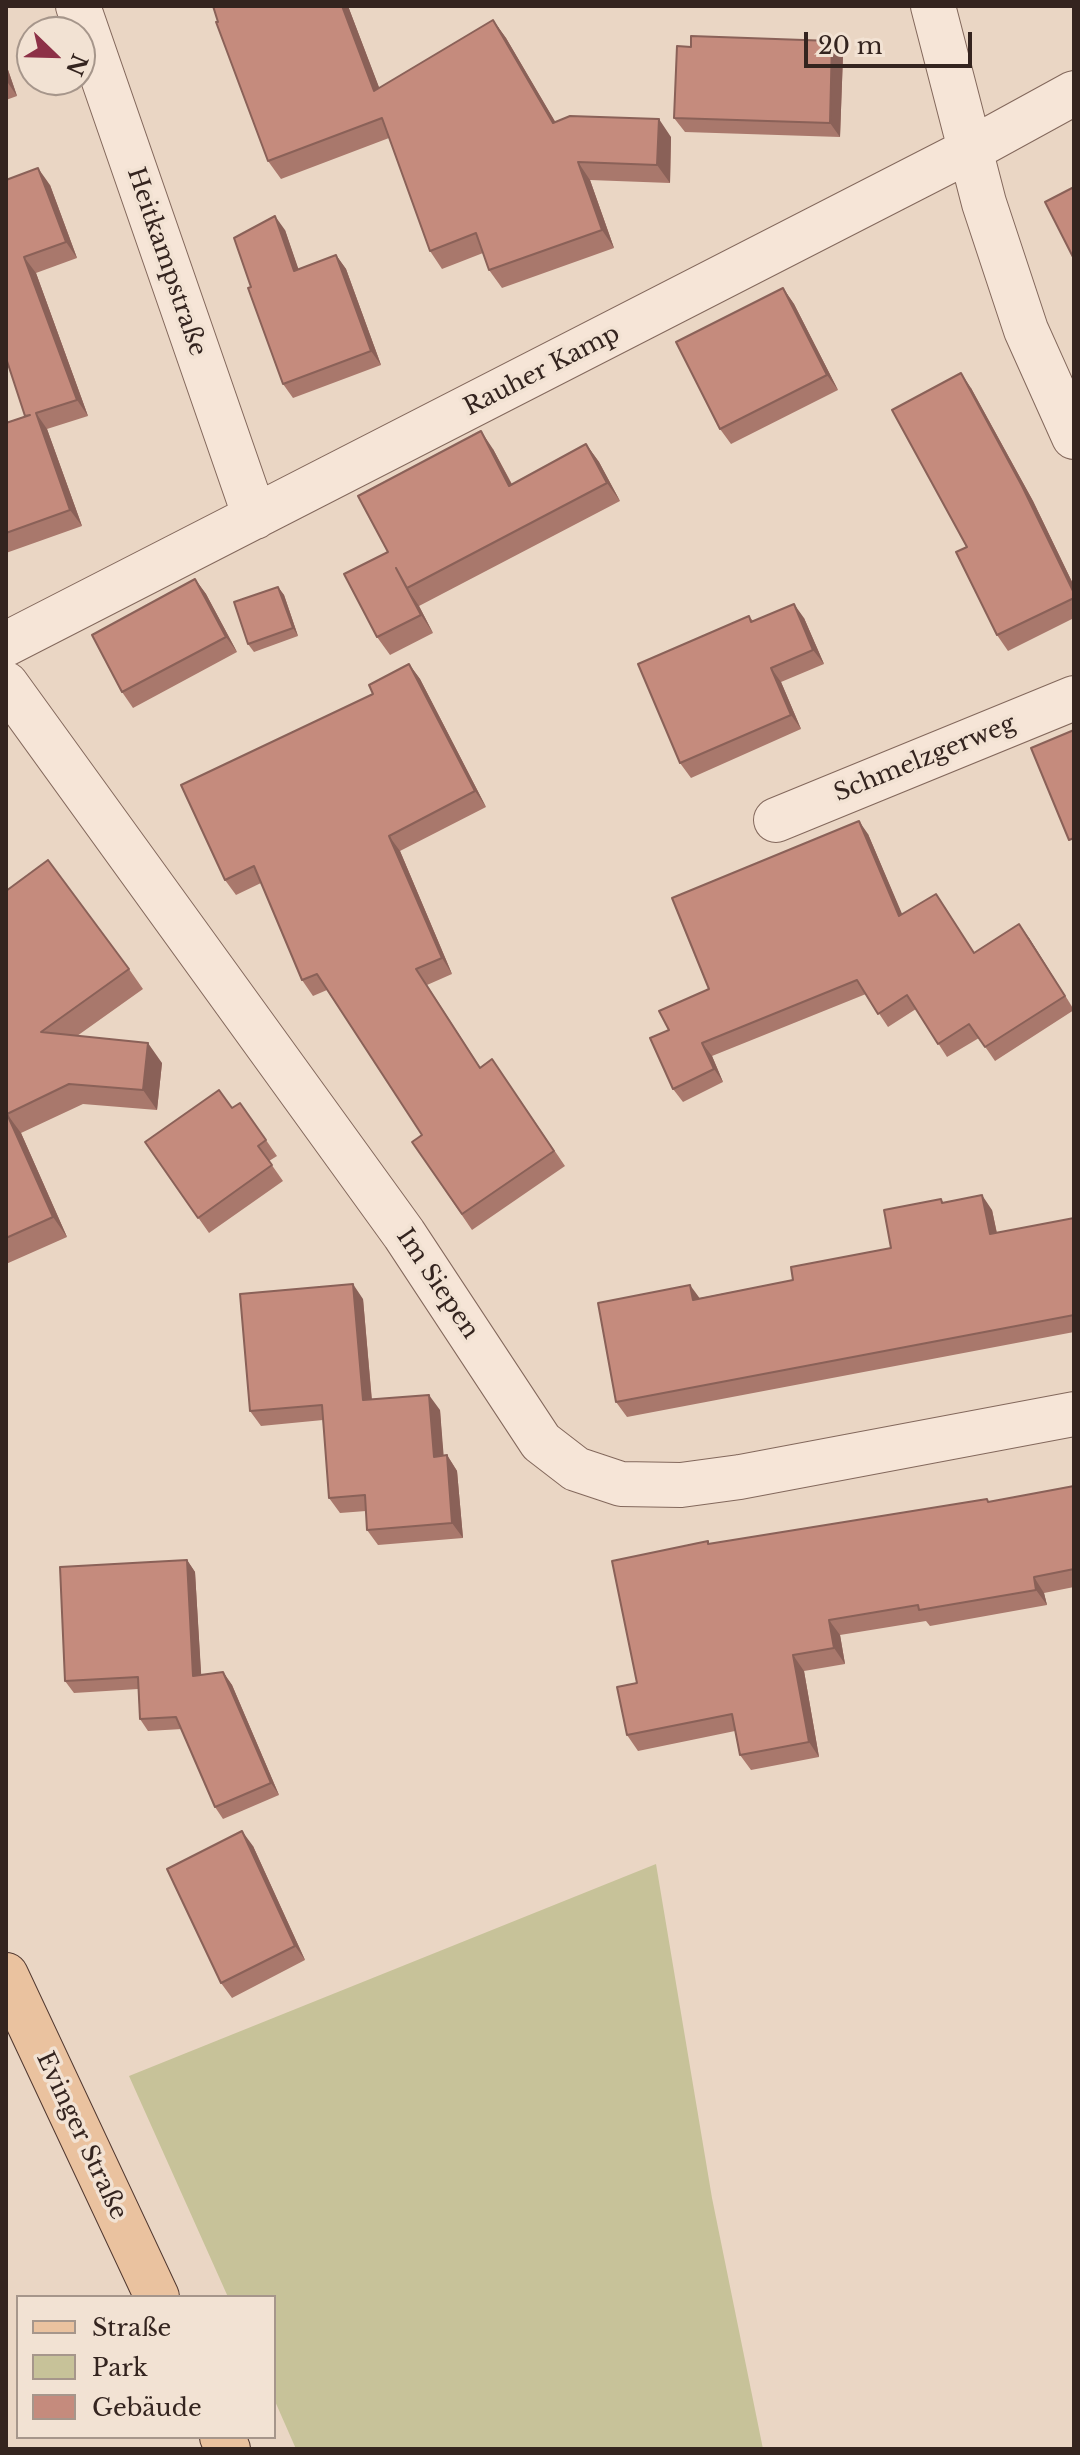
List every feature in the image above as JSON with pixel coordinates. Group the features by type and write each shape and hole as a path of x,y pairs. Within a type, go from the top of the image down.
{"main road":[{"name":"Evinger Straße","path":"6,1975 156,2295"}],"street":[{"name":"Heitkampstraße","path":"78,6 255,517"},
{"path":"933,6 984,203 1026,330 1074,437"},
{"name":"Rauher Kamp","path":"6,644 970,150 1074,93"},
{"name":"Im Siepen","path":"6,684 404,1234 541,1442 576,1469 621,1484 681,1485 740,1477 1074,1414"},
{"name":"Schmelzgerweg","path":"776,820 1074,698"}],"green space":[{"path":"656,1864 712,2198 763,2449 296,2449 276,2404 276,2295 227,2295 129,2076"}],"building":[{"path":"213,6 342,6 374,91 493,20 553,123 570,116 659,119 657,165 578,162 602,230 489,270 476,233 430,251 382,118 268,161 216,22"},
{"path":"691,36 832,41 830,123 674,118 677,46 691,47"},
{"path":"38,168 66,242 24,257 77,400 36,413 70,510 6,533 6,423 30,415 25,416 6,358 6,180"},
{"path":"1074,187 1074,259 1045,202"},
{"path":"275,216 294,271 336,255 371,351 283,384 248,288 251,287 234,238"},
{"path":"783,288 827,375 720,429 676,342"},
{"path":"961,373 1022,486 1074,593 1074,598 997,635 956,552 967,547 892,410"},
{"path":"481,431 509,486 586,444 607,483 407,588 396,568 421,615 377,637 344,574 388,552 358,496"},
{"path":"195,579 226,637 122,692 92,635"},
{"path":"278,587 293,628 248,644 234,602"},
{"path":"794,604 813,650 771,668 791,715 680,763 638,664 749,616 751,622"},
{"path":"409,664 475,791 389,836 442,958 416,969 480,1068 492,1059 554,1151 462,1214 412,1142 422,1135 317,974 302,980 254,866 225,880 181,785 373,694 369,685"},
{"path":"1074,730 1074,838 1069,840 1031,748"},
{"path":"859,821 899,916 936,894 974,953 1019,924 1065,996 985,1047 969,1024 938,1044 907,995 878,1014 857,980 702,1043 714,1069 673,1089 650,1038 669,1030 659,1011 709,989 672,898"},
{"path":"48,860 129,969 41,1032 148,1043 143,1090 69,1084 7,1114 53,1217 6,1238 6,891"},
{"path":"219,1090 232,1108 240,1103 266,1140 258,1146 272,1165 198,1218 145,1142"},
{"path":"982,1195 990,1234 1074,1218 1074,1315 616,1402 598,1303 690,1285 693,1300 793,1280 791,1267 891,1248 884,1210"},
{"path":"353,1284 363,1400 429,1395 434,1457 447,1455 452,1523 367,1530 365,1495 329,1498 322,1405 250,1411 240,1294"},
{"path":"1074,1486 1074,1569 1034,1577 1036,1590 919,1610 918,1605 829,1620 834,1648 793,1655 809,1742 740,1755 732,1714 627,1735 617,1687 637,1683 612,1561 708,1541 708,1544 987,1499 988,1502"},
{"path":"187,1560 193,1676 223,1672 271,1783 215,1807 176,1717 140,1719 138,1677 65,1681 60,1567"},
{"path":"242,1831 295,1946 221,1983 167,1869"}]}
